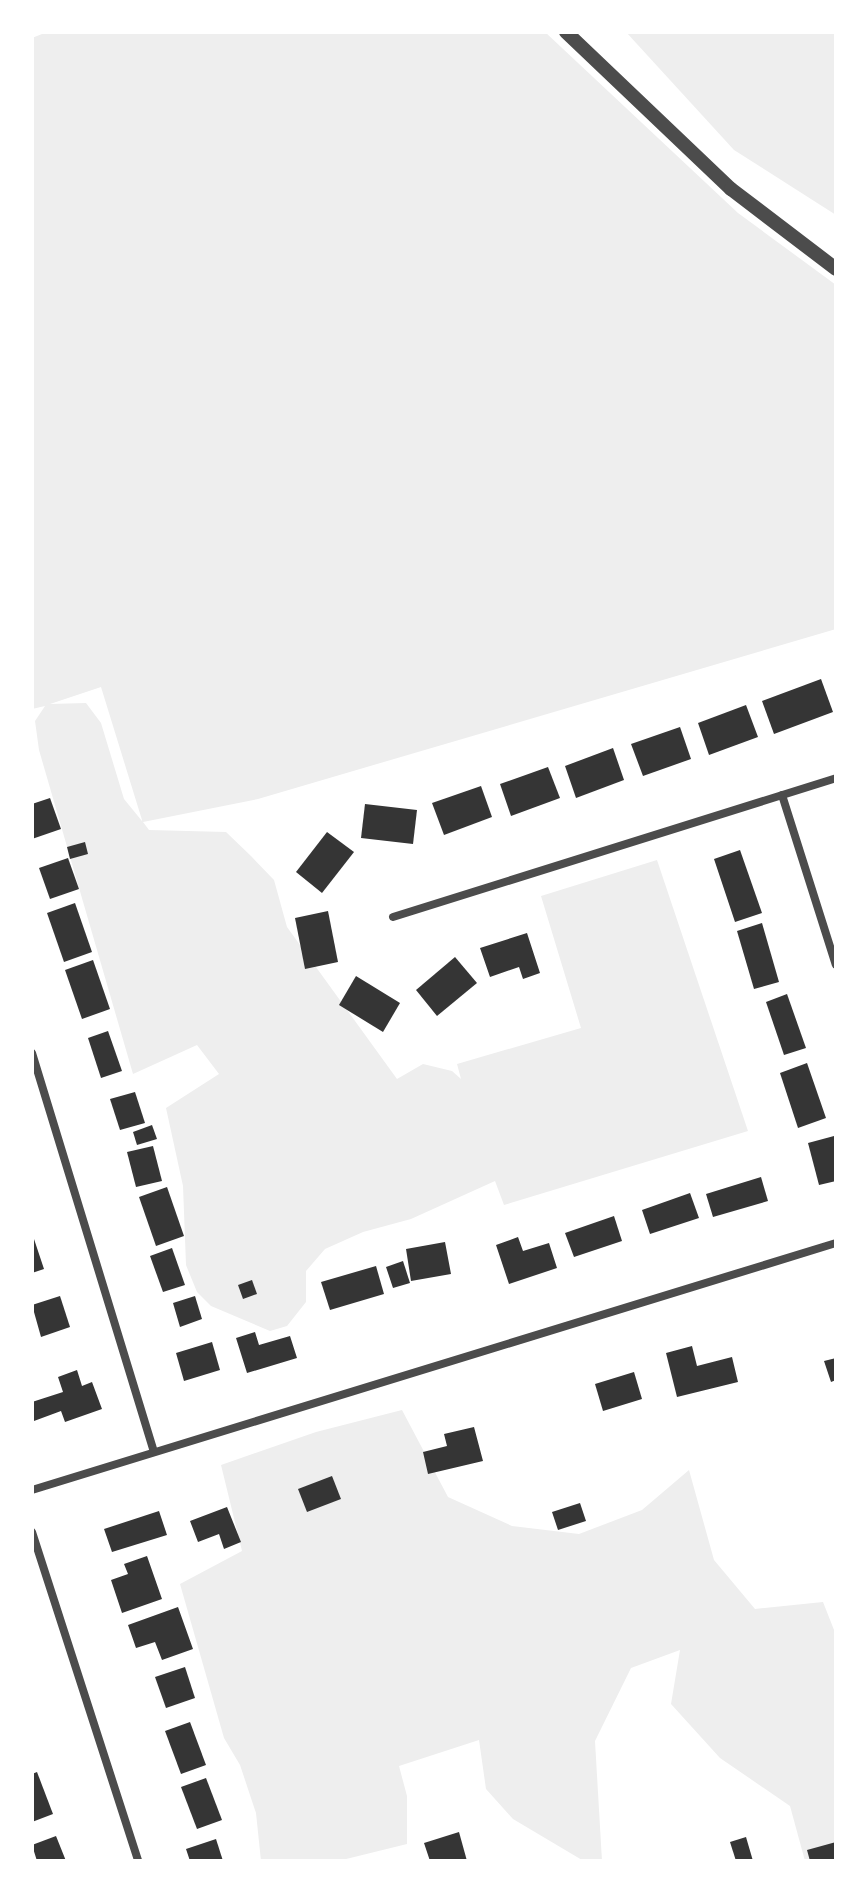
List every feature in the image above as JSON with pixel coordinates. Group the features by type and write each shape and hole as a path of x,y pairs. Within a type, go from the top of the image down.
{"street":[{"path":"566,32 731,189 836,269"},
{"path":"393,917 836,778"},
{"path":"782,795 836,965"},
{"path":"32,1053 154,1452"},
{"path":"32,1490 836,1243"},
{"path":"32,1532 138,1861"}],"shaded area":[{"path":"47,32 545,32 738,213 836,285 836,629 258,799 143,822 149,830 226,832 251,856 274,880 287,927 397,1079 423,1064 452,1071 461,1079 457,1064 581,1028 541,896 657,860 748,1131 504,1205 495,1181 411,1219 363,1232 325,1249 306,1271 306,1302 287,1326 270,1331 211,1306 197,1292 186,1265 183,1186 166,1108 219,1074 197,1045 133,1074 39,750 35,721 45,706 32,709 32,38","holes":["101,687 142,821 124,799 101,723 86,703 50,704"]},
{"path":"626,32 836,32 836,215 734,150"},
{"path":"402,1410 448,1497 512,1526 579,1534 642,1510 689,1470 714,1560 755,1609 823,1602 836,1635 836,1861 805,1861 790,1806 720,1758 671,1704 680,1650 631,1668 595,1741 602,1861 582,1860 513,1819 486,1789 479,1740 399,1766 407,1796 407,1844 338,1861 261,1861 256,1813 240,1765 224,1738 180,1584 242,1551 221,1465 316,1432"}],"building":[{"path":"821,679 833,712 774,734 762,701"},
{"path":"746,705 758,737 709,755 698,723"},
{"path":"680,727 691,759 643,776 631,744"},
{"path":"613,748 624,780 576,798 565,766"},
{"path":"548,767 560,798 511,816 500,784"},
{"path":"481,786 492,817 444,835 432,803"},
{"path":"50,798 61,829 32,839 32,804"},
{"path":"365,804 417,810 413,844 361,838"},
{"path":"327,832 354,852 322,893 296,872"},
{"path":"85,842 88,854 70,859 67,847"},
{"path":"740,850 762,913 735,922 714,859"},
{"path":"68,858 79,889 50,899 39,868"},
{"path":"75,903 92,952 64,962 47,913"},
{"path":"328,911 338,962 305,969 295,918"},
{"path":"762,923 779,982 754,989 737,931"},
{"path":"527,933 540,973 523,979 519,967 490,977 480,948"},
{"path":"455,957 477,983 437,1016 416,990"},
{"path":"93,960 110,1009 82,1019 65,970"},
{"path":"356,976 400,1003 383,1032 339,1005"},
{"path":"787,994 806,1048 784,1055 766,1002"},
{"path":"108,1031 122,1071 101,1078 88,1038"},
{"path":"807,1063 826,1118 798,1128 780,1073"},
{"path":"135,1092 145,1123 120,1130 110,1099"},
{"path":"152,1125 157,1139 137,1145 133,1132"},
{"path":"834,1136 836,1181 819,1185 808,1143"},
{"path":"153,1146 162,1181 136,1187 127,1152"},
{"path":"761,1177 768,1201 713,1217 706,1194"},
{"path":"167,1187 184,1236 156,1246 139,1197"},
{"path":"690,1193 699,1218 650,1234 642,1210"},
{"path":"614,1216 622,1241 574,1257 565,1233"},
{"path":"32,1233 44,1269 32,1273"},
{"path":"518,1237 523,1251 549,1243 557,1268 509,1284 496,1245"},
{"path":"445,1242 451,1274 411,1281 406,1249"},
{"path":"172,1248 185,1285 163,1292 150,1256"},
{"path":"403,1261 410,1283 393,1288 386,1267"},
{"path":"376,1266 384,1294 330,1310 321,1282"},
{"path":"252,1280 257,1294 243,1299 238,1285"},
{"path":"60,1296 70,1327 41,1337 32,1305"},
{"path":"195,1296 202,1319 180,1327 173,1303"},
{"path":"255,1332 259,1345 290,1336 297,1358 247,1373 236,1338"},
{"path":"212,1342 220,1370 184,1381 176,1353"},
{"path":"692,1346 697,1366 732,1357 738,1382 677,1397 666,1353"},
{"path":"836,1358 836,1380 831,1382 824,1361"},
{"path":"77,1370 82,1386 92,1382 102,1409 65,1422 61,1411 34,1421 32,1402 63,1392 58,1377"},
{"path":"634,1372 642,1399 603,1411 595,1384"},
{"path":"474,1427 483,1461 428,1474 423,1452 447,1446 444,1434"},
{"path":"332,1476 341,1499 307,1512 298,1489"},
{"path":"580,1503 586,1521 558,1530 552,1512"},
{"path":"227,1507 241,1542 224,1549 219,1534 198,1542 190,1521"},
{"path":"159,1511 167,1535 112,1552 104,1529"},
{"path":"147,1556 162,1599 122,1613 111,1580 128,1574 124,1564"},
{"path":"178,1607 193,1649 162,1660 155,1642 136,1648 128,1625"},
{"path":"185,1667 195,1698 166,1708 155,1677"},
{"path":"190,1722 206,1765 181,1774 165,1731"},
{"path":"37,1772 53,1814 32,1822 32,1774"},
{"path":"206,1778 222,1820 197,1829 181,1787"},
{"path":"459,1832 467,1861 430,1861 424,1843"},
{"path":"56,1836 66,1861 37,1861 32,1845"},
{"path":"746,1837 753,1861 736,1861 730,1842"},
{"path":"216,1839 223,1861 190,1861 186,1849"},
{"path":"836,1842 836,1861 810,1861 807,1850"}]}
